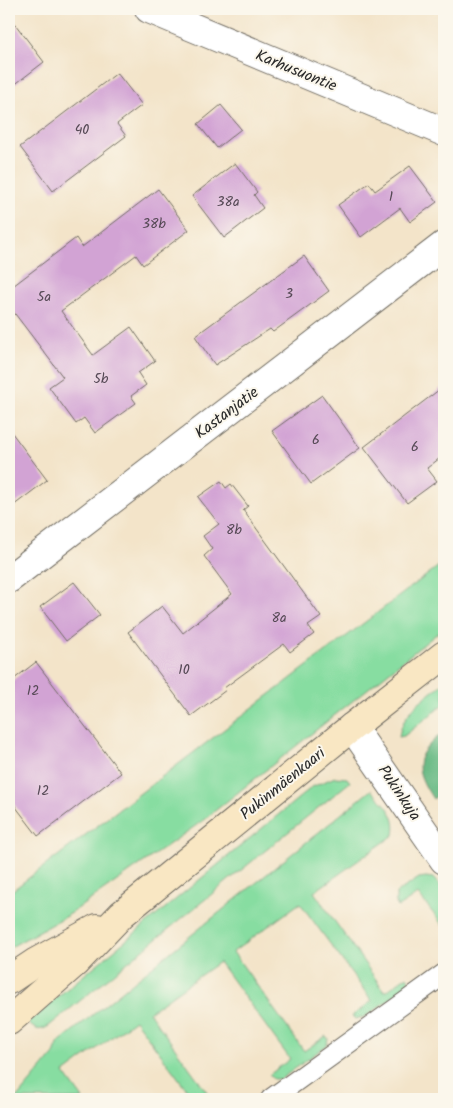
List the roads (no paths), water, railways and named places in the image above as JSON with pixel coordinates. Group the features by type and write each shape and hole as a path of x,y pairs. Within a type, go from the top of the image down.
{"main road":[{"name":"Pukinmäenkaari","path":"9,1021 75,963 122,914 352,727 444,655"},
{"name":"Pukinmäenkaari","path":"9,980 36,962 122,914"}],"street":[{"name":"Karhusuontie","path":"149,9 444,132"},
{"name":"Kastanjatie","path":"9,579 444,245"},
{"name":"Pukinkuja","path":"352,727 444,860"}],"lane":[{"path":"271,1099 444,974"}]}
